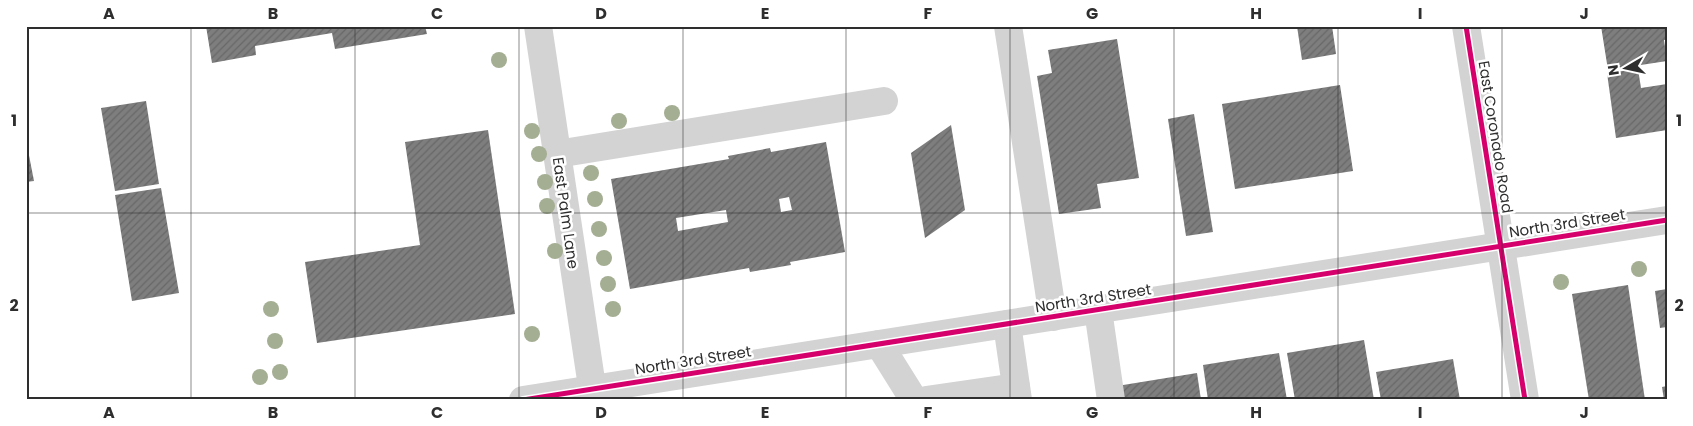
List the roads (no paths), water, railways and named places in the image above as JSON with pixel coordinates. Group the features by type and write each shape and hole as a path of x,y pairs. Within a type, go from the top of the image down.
{"street":[{"name":"East Palm Lane","path":"538,26 593,394"},
{"path":"1008,26 1053,317"},
{"name":"East Coronado Road","path":"1466,26 1525,400"},
{"path":"557,154 884,101"},
{"name":"North 3rd Street","path":"523,400 593,394 879,344 1667,220"},
{"path":"1098,310 1111,400"},
{"path":"926,400 1017,393 1007,324"},
{"path":"879,344 914,400"}]}
